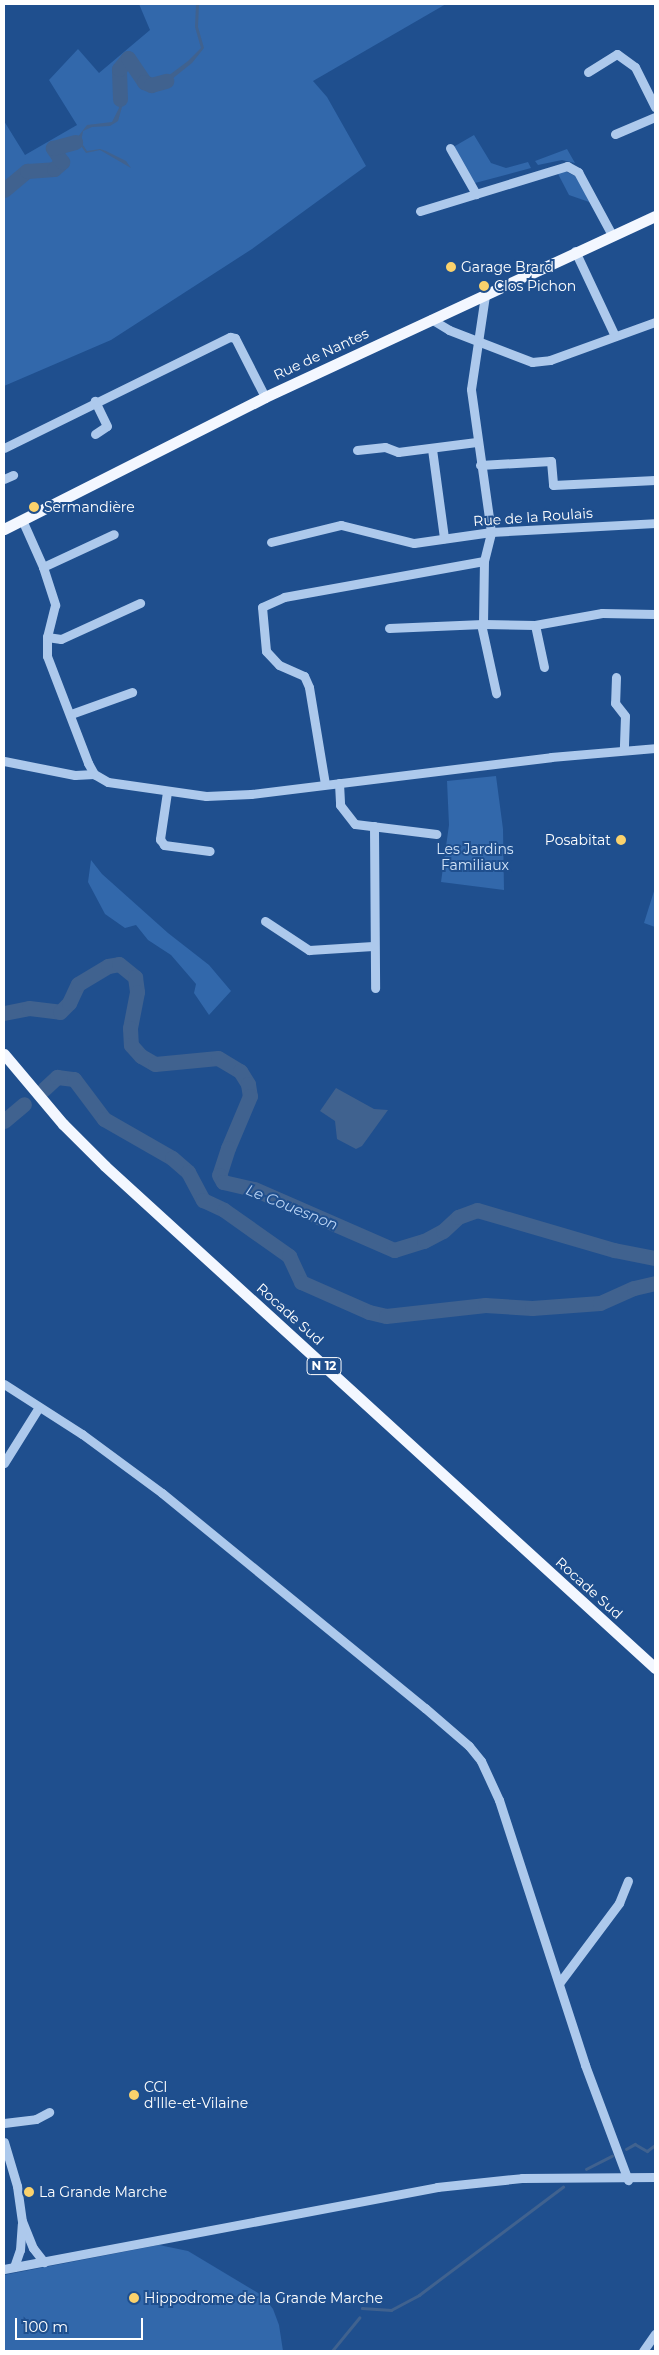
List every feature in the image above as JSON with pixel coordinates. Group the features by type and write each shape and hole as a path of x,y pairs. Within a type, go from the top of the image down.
{"main road":[{"name":"Rue de Nantes","path":"4,530 265,397 485,295 574,251 655,216"},
{"name":"Rocade Sud","path":"4,1054 63,1124 106,1166 655,1668"}],"street":[{"path":"588,72 617,54 634,67 655,107"},
{"path":"615,134 655,117"},
{"path":"450,148 476,194"},
{"path":"420,211 567,166 578,172 612,235"},
{"path":"574,251 615,336"},
{"path":"485,295 480,342 471,389 476,442 491,532 484,561 482,624 496,693"},
{"path":"430,319 480,342 532,362 550,360 655,322"},
{"path":"4,448 95,401 230,337 236,338 265,397"},
{"path":"95,401 107,426 95,434"},
{"path":"357,450 385,447 398,452 432,450 476,442"},
{"path":"432,450 444,538"},
{"path":"480,465 550,460 553,485 655,480"},
{"path":"4,479 13,475"},
{"path":"23,522 43,567 55,604 46,637 47,656 94,774"},
{"name":"Rue de la Roulais","path":"271,542 341,525 414,543 491,532 655,523"},
{"path":"43,567 114,534"},
{"path":"325,784 309,687 304,676 279,665 266,651 262,607 284,597 484,561"},
{"path":"46,637 61,639 140,603"},
{"path":"389,628 482,624 535,625 602,613 655,614"},
{"path":"535,625 544,667"},
{"path":"616,677 615,703 626,716 624,749"},
{"path":"71,714 132,692"},
{"path":"4,760 75,775 94,774 108,782 167,792 206,796 252,794 624,749 655,748"},
{"path":"339,783 340,805 355,824 436,834"},
{"path":"167,792 160,839 164,845 210,851"},
{"path":"374,826 373,946 375,988"},
{"path":"265,921 309,950 373,946"},
{"path":"4,1384 82,1434 162,1492 469,1746 494,1786 560,1982 585,2065 628,2180"},
{"path":"4,1463 38,1407"},
{"path":"560,1982 619,1903 628,1881"},
{"path":"4,2123 36,2119 49,2112"},
{"path":"4,2142 17,2186 22,2221 20,2250 14,2267"},
{"path":"4,2269 437,2187 522,2178 628,2180 655,2177"},
{"path":"22,2221 33,2248 44,2262"},
{"path":"643,2351 655,2334"}],"green space":[{"path":"139,4 446,4 313,81 327,97 366,166 252,249 111,340 4,386 4,121 25,155 77,125 49,80 78,49 99,73 150,30"},
{"path":"474,135 491,163 506,168 528,162 531,168 475,183 455,151 455,146"},
{"path":"567,149 575,163 562,160 538,165 535,161"},
{"path":"565,171 577,177 592,203 569,195 557,172"},
{"name":"Les Jardins Familiaux","path":"496,776 503,829 504,890 441,882 449,825 447,781"},
{"path":"91,860 102,874 168,933 209,965 231,991 209,1015 194,993 196,984 171,955 148,940 136,925 125,928 105,914 88,882"},
{"path":"655,888 655,927 644,923"},
{"name":"Hippodrome de la Grande Marche","path":"159,2245 188,2251 263,2296 273,2309 279,2325 283,2351 4,2351 4,2275"}],"shaded area":[{"path":"196,4 199,4 198,27 204,48 192,63 167,83 150,89 139,85 126,64 117,73 124,100 118,121 110,126 92,127 83,131 81,142 87,151 100,149 106,151 126,161 131,168 100,150 86,153 79,143 55,146 54,150 64,158 62,167 46,174 25,172 4,192 4,188 25,170 47,170 57,166 60,157 51,151 52,144 74,142 87,125 112,122 119,108 115,74 126,57 143,82 150,84 160,82 188,61 201,48 195,27"},
{"path":"336,1088 374,1109 388,1110 362,1146 356,1149 337,1139 335,1121 320,1111"}],"waterway":[{"path":"120,99 119,69 128,58 144,82 151,85 166,81"},
{"path":"4,190 27,171 54,169 62,162 53,148 75,142"},
{"name":"Le Couesnon","path":"4,1013 29,1008 60,1012 69,1003 78,984 108,966 119,964 135,977 137,992 130,1028 131,1045 141,1056 155,1064 218,1058 240,1071 248,1084 250,1096 219,1175 223,1182 254,1189 394,1250 424,1241 443,1231 458,1217 477,1210 614,1250 655,1258"},
{"name":"Le Couesnon","path":"44,1089 57,1077 74,1079 104,1119 172,1158 188,1172 203,1200 224,1210 289,1256 301,1282 369,1312 386,1316 485,1305 532,1308 600,1303 634,1288 655,1283"},
{"name":"Le Couesnon","path":"4,1121 24,1104"},
{"path":"626,2149 635,2144 647,2151 655,2145"},
{"path":"586,2169 612,2156"},
{"path":"362,2308 391,2310 419,2295 563,2187"},
{"path":"332,2351 359,2318"}],"place":[{"name":"Garage Brard","path":"451,267"},
{"name":"Clos Pichon","path":"484,286"},
{"name":"Sermandière","path":"34,507"},
{"name":"Posabitat","path":"621,840"},
{"name":"CCI d'Ille-et-Vilaine","path":"134,2095"},
{"name":"La Grande Marche","path":"29,2192"},
{"name":"Hippodrome de la Grande Marche","path":"134,2298"}]}
